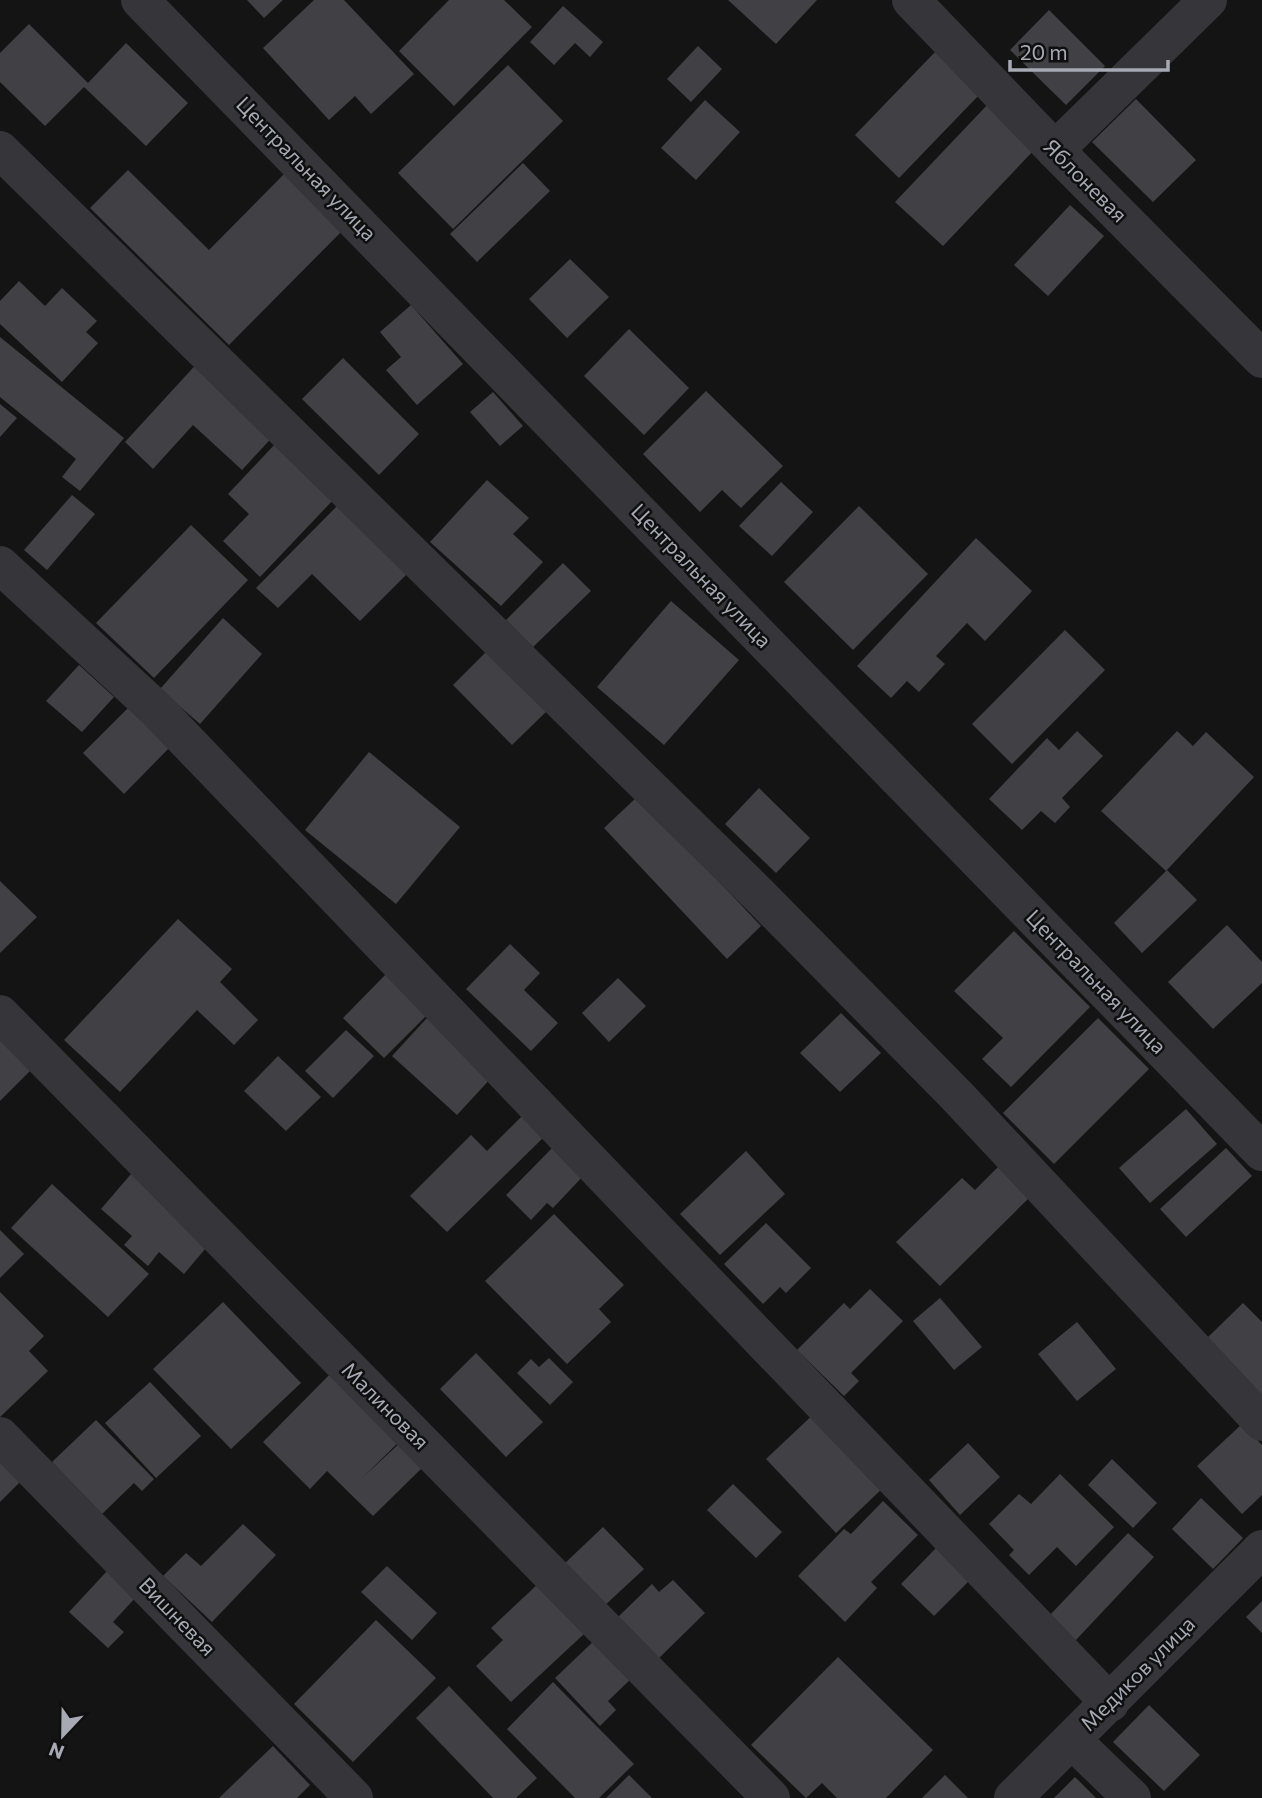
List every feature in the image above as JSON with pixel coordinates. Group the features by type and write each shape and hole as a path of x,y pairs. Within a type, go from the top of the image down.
{"street":[{"name":"Центральная улица","path":"140,0 1262,1152"},
{"name":"Яблоневая","path":"911,0 1262,359"},
{"path":"1055,150 1208,0"},
{"path":"0,150 760,896 957,1096 1262,1422"},
{"path":"0,565 157,710 1110,1703"},
{"name":"Малиновая","path":"0,1014 771,1798"},
{"name":"Вишневая","path":"0,1436 354,1798"},
{"name":"Медиков улица","path":"1013,1798 1262,1549"},
{"path":"1072,1740 1132,1798"}],"building":[{"path":"247,0 283,0 264,18"},
{"path":"314,0 344,0 414,74 371,114 355,96 329,120 263,48"},
{"path":"449,0 504,0 532,27 454,106 399,51"},
{"path":"728,0 817,0 776,44"},
{"path":"563,6 603,42 590,57 575,43 554,65 530,42"},
{"path":"1049,10 1105,66 1066,105 1010,50"},
{"path":"29,24 88,83 126,43 188,103 146,146 84,87 45,126 0,82 0,53"},
{"path":"698,46 722,69 691,102 667,79"},
{"path":"936,51 980,94 899,178 855,135"},
{"path":"508,65 563,121 453,229 398,173"},
{"path":"1136,99 1196,160 1153,202 1092,142"},
{"path":"705,100 740,132 696,180 661,148"},
{"path":"990,102 1037,147 943,246 895,202"},
{"path":"523,163 550,191 477,262 450,234"},
{"path":"128,170 209,250 285,173 343,230 229,345 90,208"},
{"path":"1070,205 1104,236 1048,296 1014,265"},
{"path":"570,259 609,297 567,338 529,299"},
{"path":"19,281 45,306 62,288 97,321 86,332 98,343 62,382 0,324 0,301"},
{"path":"411,305 463,364 417,405 386,370 401,357 380,332"},
{"path":"629,329 689,388 644,435 584,376"},
{"path":"0,337 124,438 80,491 62,477 76,459 0,397"},
{"path":"343,358 419,434 379,475 302,399"},
{"path":"201,359 279,430 242,470 193,425 153,469 125,442"},
{"path":"706,391 783,466 741,508 722,490 700,512 643,454"},
{"path":"493,392 523,426 500,446 470,412"},
{"path":"0,404 17,418 0,437"},
{"path":"276,443 335,498 260,577 223,541 249,514 228,494"},
{"path":"487,480 529,518 513,534 543,562 501,606 430,542"},
{"path":"781,482 813,512 772,556 739,526"},
{"path":"72,495 95,514 47,570 24,550"},
{"path":"340,503 410,571 360,621 312,574 278,608 256,588"},
{"path":"859,506 928,574 853,650 784,582"},
{"path":"191,525 248,580 154,678 96,623"},
{"path":"976,538 1032,591 985,641 967,623 936,656 945,664 919,692 907,681 891,698 857,666"},
{"path":"563,563 591,591 533,647 506,620"},
{"path":"671,601 739,660 664,745 597,687"},
{"path":"223,618 262,654 200,724 160,689"},
{"path":"1065,630 1105,670 1012,764 972,724"},
{"path":"488,650 548,710 512,745 453,685"},
{"path":"79,665 114,697 82,732 46,701"},
{"path":"130,706 171,746 124,794 83,753"},
{"path":"1077,731 1103,756 1062,798 1070,807 1055,823 1041,811 1022,830 989,799 1047,738 1059,750"},
{"path":"1177,731 1193,746 1206,732 1254,777 1166,871 1101,811"},
{"path":"369,752 460,827 396,904 305,830"},
{"path":"759,788 810,838 776,873 725,824"},
{"path":"638,796 761,926 727,959 604,828"},
{"path":"1167,870 1197,900 1142,953 1114,923"},
{"path":"0,881 37,917 0,953"},
{"path":"178,919 232,969 220,982 258,1020 234,1045 197,1010 120,1092 64,1040"},
{"path":"1227,925 1262,962 1262,983 1213,1029 1168,982"},
{"path":"1014,931 1090,1007 1011,1087 982,1059 1003,1038 954,991"},
{"path":"510,944 540,973 524,990 558,1023 531,1051 466,989"},
{"path":"389,971 430,1012 384,1058 343,1018"},
{"path":"618,978 646,1006 609,1042 582,1013"},
{"path":"841,1013 881,1053 840,1092 800,1053"},
{"path":"438,1017 492,1077 457,1115 392,1056 426,1019"},
{"path":"1098,1018 1149,1069 1054,1164 1003,1113"},
{"path":"0,1030 36,1065 0,1101"},
{"path":"346,1030 374,1056 333,1098 305,1071"},
{"path":"278,1056 321,1097 286,1131 244,1091"},
{"path":"1186,1109 1217,1144 1150,1203 1119,1168"},
{"path":"522,1116 544,1137 447,1232 410,1196 471,1135 487,1151"},
{"path":"556,1144 586,1173 553,1208 547,1203 531,1220 506,1195"},
{"path":"1226,1148 1252,1176 1186,1237 1160,1209"},
{"path":"746,1151 785,1194 720,1255 680,1214"},
{"path":"998,1167 1029,1198 940,1286 896,1242 962,1178 975,1190"},
{"path":"131,1174 211,1242 184,1274 159,1252 148,1266 124,1245 132,1236 101,1209"},
{"path":"52,1184 149,1274 108,1317 11,1228"},
{"path":"554,1214 624,1285 599,1309 611,1322 567,1364 485,1281"},
{"path":"766,1223 811,1268 786,1293 780,1287 763,1304 724,1264"},
{"path":"0,1230 24,1254 0,1278"},
{"path":"870,1289 903,1321 851,1373 859,1381 844,1396 797,1350 844,1303 850,1309"},
{"path":"0,1292 44,1336 29,1351 48,1371 0,1417"},
{"path":"940,1298 982,1347 954,1370 913,1321"},
{"path":"223,1302 301,1383 231,1449 153,1369"},
{"path":"1243,1303 1262,1322 1262,1399 1204,1341"},
{"path":"1077,1322 1116,1369 1077,1401 1038,1354"},
{"path":"476,1353 543,1422 506,1457 440,1389"},
{"path":"549,1358 573,1382 550,1405 517,1373 531,1359 539,1367"},
{"path":"335,1369 404,1437 362,1478 401,1442 424,1466 373,1516 327,1471 310,1489 263,1442"},
{"path":"150,1382 201,1436 156,1478 105,1423"},
{"path":"819,1409 889,1482 836,1533 766,1459"},
{"path":"96,1420 154,1479 142,1491 134,1483 102,1514 52,1462"},
{"path":"1242,1424 1262,1445 1262,1495 1242,1514 1197,1466"},
{"path":"968,1443 1000,1477 960,1515 929,1480"},
{"path":"1112,1459 1157,1503 1133,1528 1088,1485"},
{"path":"0,1461 20,1482 0,1502"},
{"path":"1060,1474 1114,1527 1076,1566 1057,1547 1029,1575 1009,1555 1014,1550 989,1524 1019,1494 1031,1504"},
{"path":"733,1484 782,1532 756,1558 707,1510"},
{"path":"1201,1498 1243,1538 1213,1569 1172,1529"},
{"path":"883,1501 918,1535 871,1582 877,1588 845,1622 798,1576 844,1529 851,1534"},
{"path":"243,1524 276,1555 212,1622 163,1576 186,1553 201,1566"},
{"path":"603,1527 644,1569 602,1608 562,1566"},
{"path":"1128,1533 1154,1557 1075,1641 1049,1616"},
{"path":"936,1548 969,1581 934,1616 901,1584"},
{"path":"387,1566 437,1613 412,1640 361,1592"},
{"path":"108,1570 137,1596 113,1622 124,1632 108,1648 69,1612"},
{"path":"673,1580 705,1613 658,1659 618,1617 652,1584 659,1592"},
{"path":"539,1583 585,1633 511,1702 476,1666 503,1640 491,1628"},
{"path":"1262,1601 1262,1633 1246,1617"},
{"path":"376,1620 436,1678 353,1762 294,1704"},
{"path":"598,1637 635,1675 608,1701 616,1710 600,1726 555,1678"},
{"path":"838,1657 933,1750 886,1798 837,1798 822,1783 806,1798 751,1745"},
{"path":"553,1682 634,1764 599,1798 575,1798 507,1729"},
{"path":"449,1686 537,1778 516,1798 493,1798 416,1718"},
{"path":"1149,1705 1200,1755 1164,1791 1113,1742"},
{"path":"273,1746 310,1785 297,1798 219,1798"},
{"path":"629,1775 652,1798 606,1798"},
{"path":"945,1775 968,1798 922,1798"},
{"path":"1075,1777 1096,1798 1054,1798"}]}
